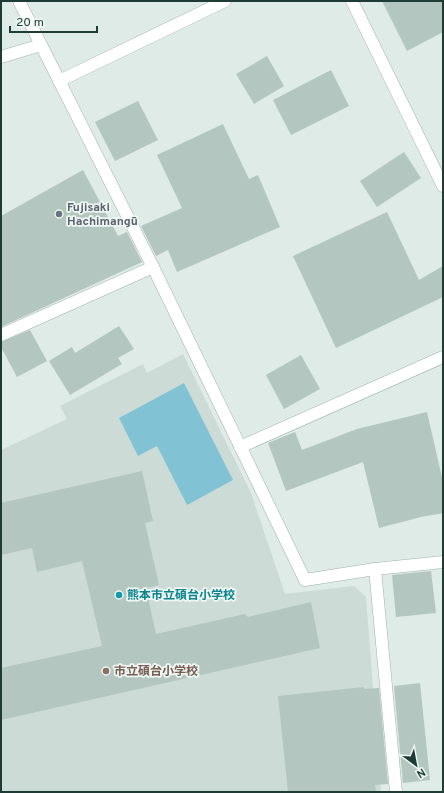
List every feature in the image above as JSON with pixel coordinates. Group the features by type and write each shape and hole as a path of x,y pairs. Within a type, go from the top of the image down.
{"street":[{"path":"19,1 153,267 305,580 375,569 443,562"},
{"path":"59,82 225,1"},
{"path":"352,1 443,186"},
{"path":"1,57 41,45"},
{"path":"1,335 153,267"},
{"path":"240,448 443,357"},
{"path":"375,569 396,792"}],"shaded area":[{"path":"183,354 251,493 285,594 354,586 366,597 381,792 1,792 1,450 67,419 60,406 143,364 147,373"}],"water":[{"path":"184,383 233,480 187,505 157,446 138,456 119,418"}],"building":[{"path":"382,1 443,1 443,32 407,51"},
{"path":"267,56 284,86 254,104 236,74"},
{"path":"331,70 349,106 291,135 273,100"},
{"path":"138,101 158,140 115,161 95,122"},
{"path":"223,124 249,179 258,175 280,227 177,272 168,250 156,256 141,226 182,208 157,155"},
{"path":"404,152 421,178 377,207 360,181"},
{"path":"83,170 118,236 127,232 142,262 1,327 1,216"},
{"path":"387,212 419,280 443,266 443,297 336,348 293,256"},
{"path":"119,326 134,349 118,358 122,364 70,395 49,361 72,347 75,353"},
{"path":"30,330 47,361 17,377 1,347 1,342"},
{"path":"301,355 320,389 284,409 266,375"},
{"path":"427,412 443,482 443,513 379,528 363,462 286,491 268,443 295,432 302,450 357,429"},
{"name":"熊本市立碩台小学校","path":"142,471 153,521 145,523 159,585 146,588 156,634 245,614 248,617 311,602 320,648 1,720 1,668 102,646 82,561 37,572 32,548 1,555 1,503"},
{"path":"431,571 436,613 396,617 392,575"},
{"path":"420,683 430,780 403,783 394,686"},
{"path":"364,687 364,689 379,688 388,784 375,785 376,792 288,792 278,696"}],"place":[{"name":"Fujisaki Hachimangū","path":"59,214"},
{"name":"熊本市立碩台小学校","path":"119,595"},
{"name":"市立碩台小学校","path":"106,671"}]}
